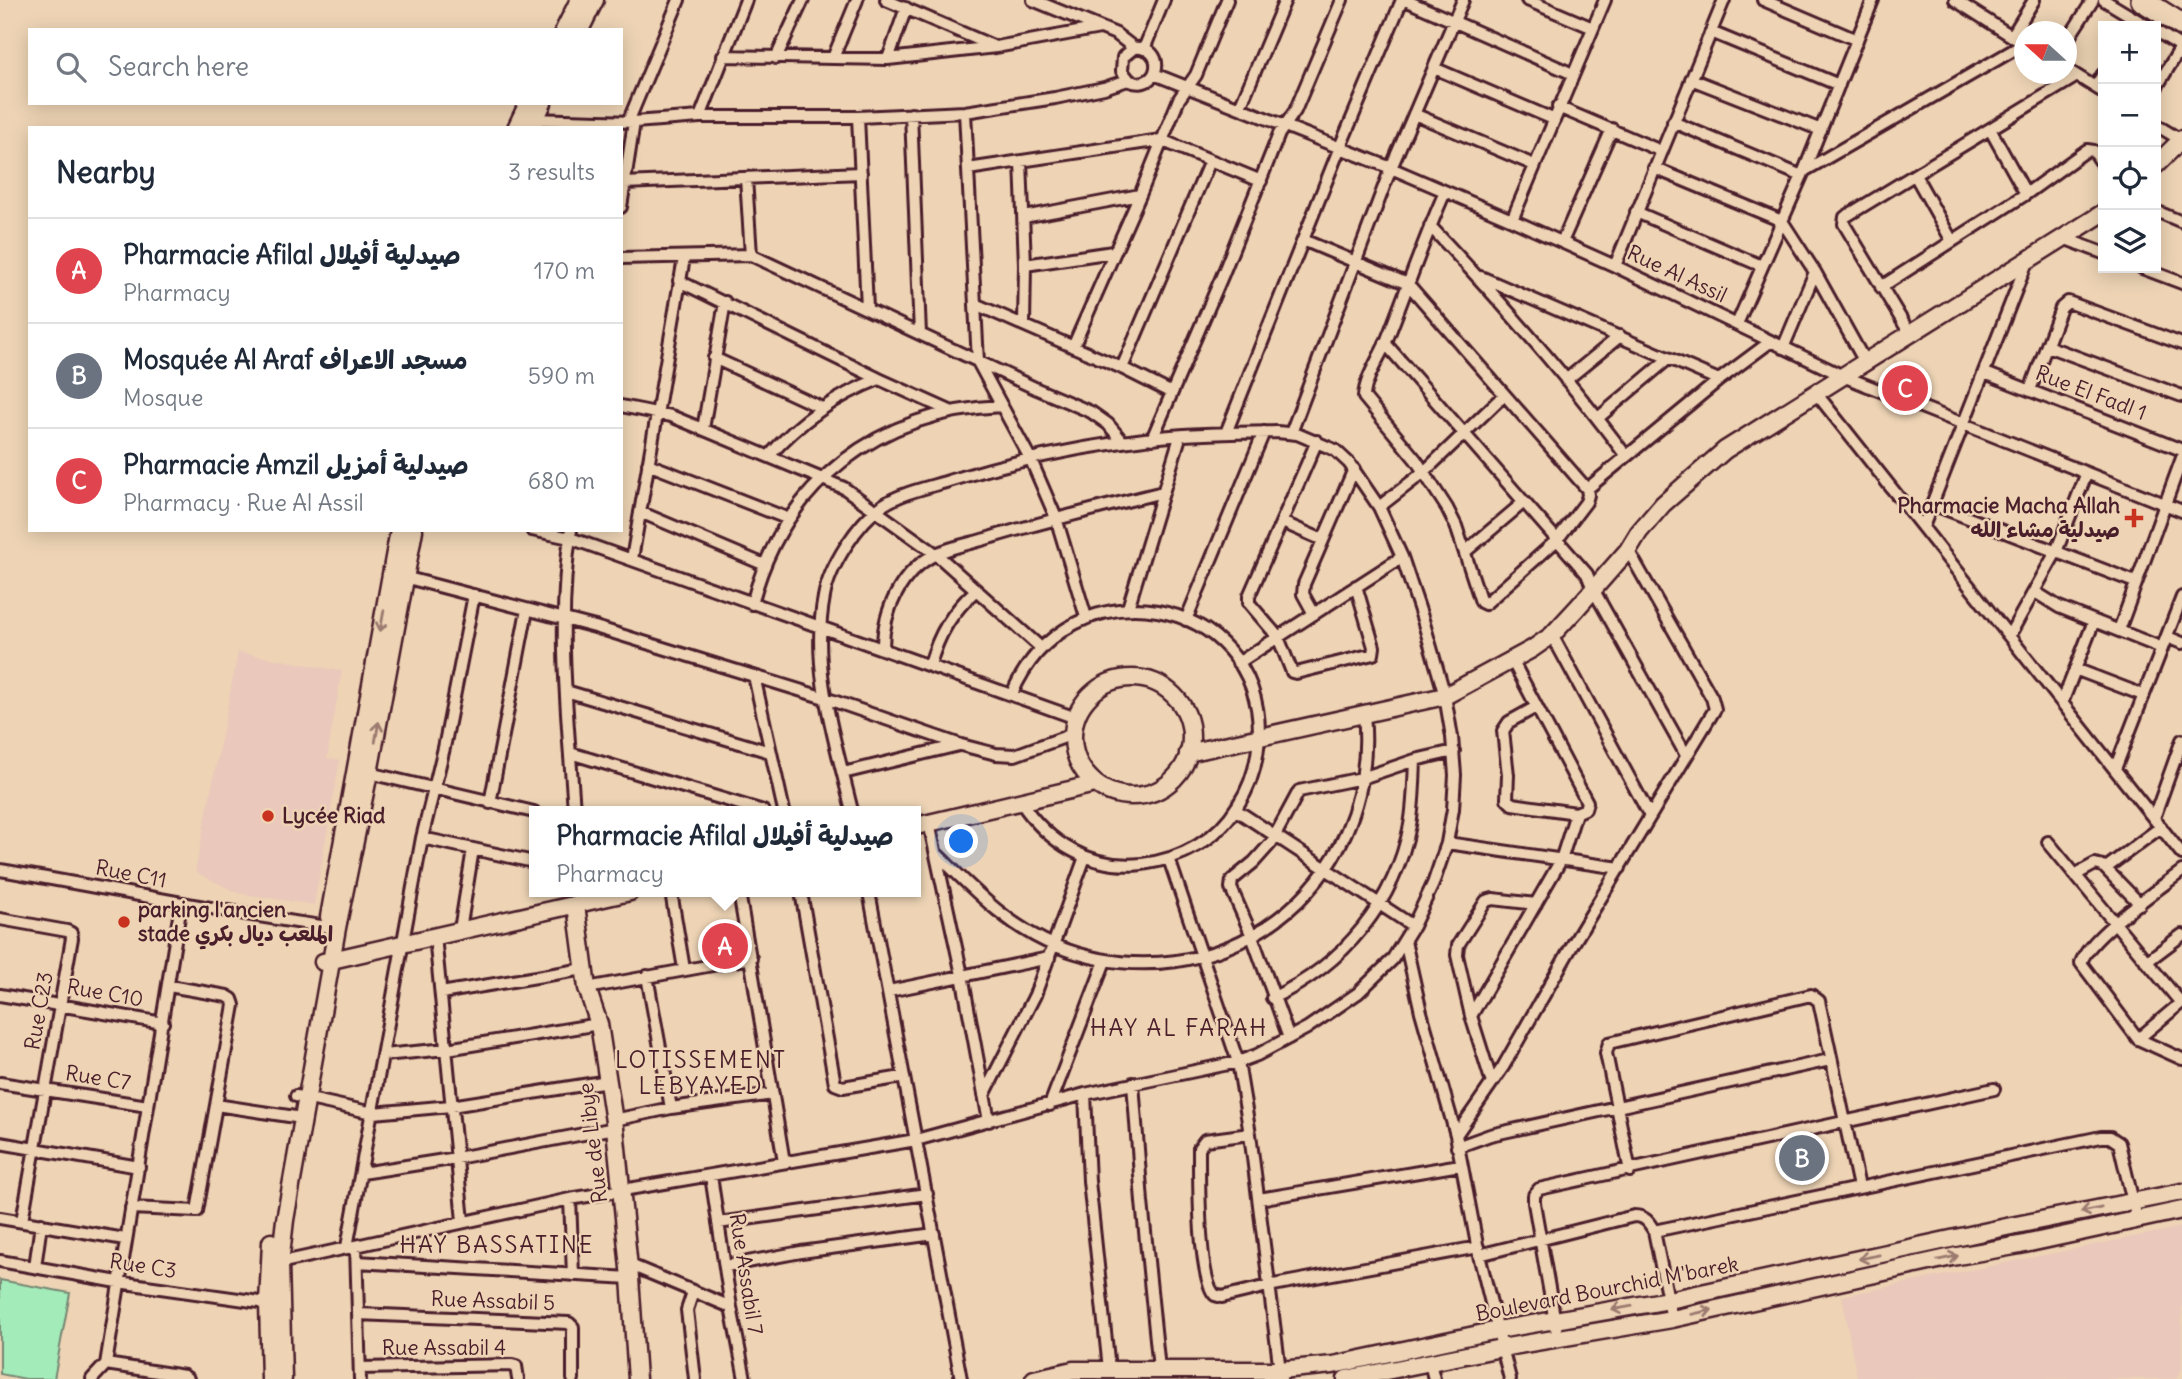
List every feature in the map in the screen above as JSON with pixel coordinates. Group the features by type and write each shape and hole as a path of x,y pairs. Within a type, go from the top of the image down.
{"highway":[{"path":"2166,0 2182,10"},
{"path":"2137,15 2182,24"}],"main road":[{"path":"565,28 579,0"},
{"path":"581,28 595,0"},
{"path":"526,119 541,105"},
{"path":"2161,160 2181,139"},
{"path":"1188,753 1445,696 1512,660 1552,635 1628,550 1647,521 1684,484 1733,445 2098,217"},
{"path":"332,928 369,773 398,575 399,532"},
{"path":"270,1379 275,1264 297,1117 398,575 413,532"},
{"path":"1126,678 1146,679 1164,688 1183,707 1189,726 1188,753 1172,779 1163,786 1147,793 1123,795 1095,783 1077,758 1074,726 1086,700 1107,683 1126,678"},
{"path":"922,824 1095,783"},
{"path":"326,961 460,930 576,898"},
{"name":"Rue de Libye","path":"576,898 587,988 599,1024 614,1124 637,1379"},
{"name":"Boulevard Bourchid M'barek","path":"1034,1379 1073,1370 1108,1369 1159,1369 1184,1375 1281,1375 1498,1330 1669,1300 2182,1192"},
{"name":"Boulevard Bourchid M'barek","path":"1346,1379 1432,1371 1501,1348 1672,1319 2182,1210"},
{"path":"1788,1275 1791,1292"},
{"path":"275,1304 283,1379"}],"street":[{"path":"623,191 631,122 679,0"},
{"path":"700,117 747,0"},
{"path":"775,58 803,0"},
{"path":"832,58 857,0"},
{"path":"886,0 996,47"},
{"path":"526,119 631,122 700,117 858,117 965,112 1055,98 1128,80 1143,83 1154,74 1156,60 1153,54 1122,37 1033,0"},
{"path":"1128,80 1122,71 1121,62 1127,52 1139,48 1164,0"},
{"path":"1073,347 1179,99 1196,75 1227,0"},
{"path":"1240,107 1285,0"},
{"path":"1152,439 1284,125 1298,103 1342,0"},
{"path":"1226,433 1340,147 1404,0 1573,74"},
{"path":"1291,432 1391,168 1463,0"},
{"path":"1527,0 1592,28"},
{"path":"1511,220 1605,0"},
{"path":"1615,266 1724,0"},
{"path":"1763,0 1857,40"},
{"path":"1737,324 1803,173 1873,0"},
{"path":"1955,0 2012,36 2034,0"},
{"path":"1971,10 1978,0"},
{"path":"2077,26 2093,0"},
{"path":"2104,0 2137,15"},
{"path":"888,60 906,8"},
{"path":"723,56 888,60 996,47 1100,28"},
{"path":"1711,32 1839,85"},
{"path":"2159,84 2182,47 2161,35"},
{"path":"1803,173 2014,50"},
{"path":"1434,68 1553,119"},
{"name":"Rue Al Assil","path":"1154,74 1340,147 1562,242 1843,376 2182,511"},
{"path":"2077,76 2098,89"},
{"path":"1691,79 1821,130"},
{"path":"1910,334 1844,220 1848,215 2064,84"},
{"path":"1558,107 1661,151"},
{"path":"965,112 978,362 1031,460 1056,518 1086,617"},
{"path":"911,114 920,334"},
{"path":"1414,114 1534,166"},
{"path":"858,117 867,309"},
{"path":"1673,122 1803,173"},
{"path":"2161,128 2181,139"},
{"path":"1562,242 1612,129"},
{"path":"1990,129 2026,194"},
{"path":"968,169 1161,140 1261,181"},
{"path":"1881,287 2026,194 2087,150 2094,151 2098,157"},
{"path":"1122,368 1210,161"},
{"path":"1021,162 1025,265 1024,325"},
{"path":"1654,168 1782,221 1815,272 1865,362"},
{"path":"624,183 861,173"},
{"path":"1915,175 1952,241"},
{"path":"747,178 751,255"},
{"path":"1303,240 1408,284 1587,489 1586,502 1557,540 1485,604 1481,602 1456,526 1424,472 1364,397 1365,388 1385,343 1408,284 1430,226 1445,192"},
{"path":"1024,217 1140,195"},
{"path":"1636,212 1762,266"},
{"path":"2161,213 2182,222"},
{"path":"1430,226 1477,276 1566,380 1626,456"},
{"path":"2066,239 2098,251"},
{"path":"1025,265 1113,252"},
{"path":"623,258 751,255 1091,412 1108,424 1123,442"},
{"path":"632,559 684,258"},
{"path":"1923,527 2027,262"},
{"path":"1783,348 1815,272"},
{"path":"2156,273 2182,283"},
{"path":"1477,276 1719,380"},
{"path":"680,281 950,411"},
{"path":"703,429 725,302"},
{"path":"2030,390 2061,308 2068,302 2182,344"},
{"path":"975,304 1122,368 1170,392"},
{"path":"1566,380 1620,336"},
{"path":"1587,489 1719,380 1770,342"},
{"path":"1385,343 1587,575 1686,755"},
{"path":"2047,346 2182,397"},
{"path":"714,358 822,408"},
{"path":"1598,418 1668,359"},
{"name":"Rue El Fadl 1","path":"1985,373 2182,450"},
{"path":"769,456 794,430 822,408 850,391 879,379"},
{"path":"1816,393 2182,854"},
{"path":"1379,507 1424,472 1504,395"},
{"path":"623,406 657,412 703,429 823,478 854,494 936,554 1041,648"},
{"path":"752,604 765,565 789,519 823,478 876,439 906,424 950,411 1002,406"},
{"path":"1186,620 1264,432"},
{"path":"275,1264 620,1189 916,1140 1085,1094 1238,1062 1257,1055 1324,1018 1358,993 1392,960 1405,941 1428,895 1447,843 1455,786 1454,751 1445,696 1402,557 1379,507 1354,469 1341,455 1317,440 1291,432 1226,433 1123,442 1031,460 947,481 895,499 876,511 856,533 831,573 823,599 820,652 825,698 851,806"},
{"path":"1128,608 1180,437"},
{"path":"1317,440 1249,600 1251,606 1278,637 1294,673 1370,656 1374,648 1356,586"},
{"path":"2119,630 2182,458"},
{"path":"649,464 789,519"},
{"path":"1314,614 1302,590 1354,469"},
{"path":"2009,636 2056,552 2086,475"},
{"path":"883,647 885,621 897,593 911,575 936,554 1056,518 1163,492"},
{"path":"1465,552 1524,502"},
{"path":"1932,504 2135,582"},
{"path":"640,512 765,565"},
{"path":"1282,522 1323,540"},
{"path":"552,532 571,534 752,604 883,647 1012,694 1074,726"},
{"path":"571,534 564,619 574,806"},
{"path":"1457,1141 1714,709 1714,702 1628,550"},
{"path":"1238,663 1402,557"},
{"path":"398,575 564,619 825,698 961,745 996,754 1015,755 1074,726"},
{"path":"930,665 936,643 946,623 976,590"},
{"path":"2035,592 2045,600 2162,648"},
{"path":"360,1374 357,1262 351,1246 422,838 474,596"},
{"path":"2115,769 2182,597"},
{"path":"1012,694 1024,669 1041,648 1062,630 1086,617 1128,608 1164,612 1186,620 1211,635 1238,663 1256,702 1259,736 1251,779 1236,810 1211,836 1191,850 1169,859 1119,865 1084,857 1048,834 1021,802"},
{"path":"490,803 527,610"},
{"path":"2062,703 2094,621"},
{"path":"1552,635 1650,816"},
{"path":"2167,637 2182,643"},
{"path":"1512,660 1587,802 1585,809 1576,813 1512,804 1507,799 1508,775 1503,731 1509,722 1536,707"},
{"path":"2075,669 2143,695"},
{"path":"754,676 783,806"},
{"path":"566,691 770,752"},
{"path":"936,853 1013,924 1051,944 1105,961 1154,964 1203,956 1252,936 1285,913 1327,869 1348,828 1362,778 1366,752 1364,714"},
{"path":"2154,818 2182,740"},
{"path":"843,773 961,745"},
{"path":"1289,1038 1231,884 1276,836 1299,791 1362,778 1415,760 1454,751"},
{"path":"570,753 746,806"},
{"path":"1272,998 1301,983 1336,957 1380,905 1396,871 1409,832 1415,760"},
{"path":"369,773 529,811"},
{"path":"2170,774 2182,779"},
{"path":"1236,810 1413,926"},
{"path":"1471,1016 1561,859 1576,813"},
{"path":"922,824 936,853 989,1121"},
{"path":"2106,868 2161,827"},
{"path":"422,838 529,861"},
{"path":"2048,842 2181,1003 2138,1039"},
{"path":"1447,843 1620,868"},
{"path":"460,930 473,849"},
{"path":"984,1096 1029,1010 1084,857"},
{"path":"1169,859 1238,1062 1259,1199 1281,1375"},
{"path":"2075,876 2095,864 2106,868 2140,904"},
{"name":"Rue C11","path":"0,870 181,904 332,928"},
{"path":"2182,871 2114,924 2084,953 2081,966 2138,1039 2182,1059"},
{"path":"672,897 684,969"},
{"path":"740,897 784,1162"},
{"path":"802,897 835,1084 843,1087 902,1077"},
{"path":"870,897 961,1379"},
{"path":"1492,1083 1457,961 1458,946 1486,901 1493,899 1536,904"},
{"path":"92,1379 106,1364 181,904"},
{"name":"Rue C23","path":"0,919 71,933 22,1221"},
{"path":"2146,962 2182,935"},
{"path":"435,936 463,1221"},
{"path":"1405,941 1421,1012 1457,1141 1478,1251 1510,1379"},
{"path":"587,988 751,958"},
{"path":"889,991 1049,958"},
{"path":"1050,1105 1105,961"},
{"path":"441,993 584,969"},
{"path":"647,976 671,1108"},
{"path":"131,1208 197,1211 216,1105 232,999 169,986"},
{"name":"Rue C10","path":"0,995 163,1023"},
{"path":"1630,1171 1615,1108 1607,1045 1612,1041 1811,996 1819,1001 1859,1187"},
{"path":"383,1055 447,1049 599,1024"},
{"path":"1457,1141 1830,1060"},
{"path":"301,1097 373,1113 451,1106 608,1081"},
{"name":"Rue C7","path":"0,1083 148,1106"},
{"path":"1133,1083 1159,1369"},
{"path":"1558,1339 1533,1199 1536,1191 1994,1088"},
{"path":"362,1173 457,1158 614,1124 671,1108 773,1094"},
{"path":"1085,1094 1089,1181 1108,1369"},
{"path":"216,1105 297,1117"},
{"path":"1250,1134 1205,1140 1200,1144 1200,1219 1207,1284 1211,1293 1222,1297 1268,1286 1478,1251 1634,1216 1647,1220 1654,1231 1672,1319"},
{"path":"1654,1231 2101,1137 2115,1139 2122,1148 2137,1219"},
{"path":"0,1143 139,1167"},
{"path":"1259,1199 1460,1165"},
{"name":"Rue Assabil 7","path":"711,1176 745,1379"},
{"path":"718,1223 928,1194"},
{"path":"570,1199 573,1275"},
{"path":"0,1218 125,1239"},
{"path":"35,1267 41,1224"},
{"path":"726,1266 801,1252 934,1234"},
{"name":"Rue C3","path":"0,1261 118,1282 275,1304"},
{"path":"357,1262 573,1275 629,1271 731,1307"},
{"path":"693,1292 687,1310 695,1379"},
{"name":"Rue Assabil 5","path":"358,1314 569,1323 573,1327 573,1379"},
{"path":"1386,1352 1389,1375"},
{"path":"106,1364 184,1376 188,1379"},
{"name":"Rue Assabil 4","path":"360,1374 512,1365 516,1366 518,1379"}],"shaded area":[{"name":"Lycée Riad","path":"238,652 342,671 327,758 340,760 314,905 237,893 195,872"},
{"path":"2182,1227 2182,1369 2176,1379 1857,1379 1842,1296"}],"green space":[{"path":"0,1280 70,1293 54,1379 26,1379 0,1374"}],"place":[{"name":"Pharmacie Amzil صيدلية أمزيل","path":"1905,388"},
{"name":"Pharmacie Macha Allah صيدلية مشاء الله","path":"2134,518"},
{"name":"Lycée Riad","path":"268,816"},
{"name":"parking l'ancien stade الملعب ديال بكري","path":"124,922"},
{"name":"Pharmacie Afilal صيدلية أفيلال","path":"725,946"},
{"name":"Mosquée Al Araf مسجد الاعراف","path":"1802,1158"}],"district":[{"name":"HAY AL FARAH","path":"1179,1028"},
{"name":"LOTISSEMENT LEBYAYED","path":"701,1073"},
{"name":"HAY BASSATINE","path":"497,1245"}]}
